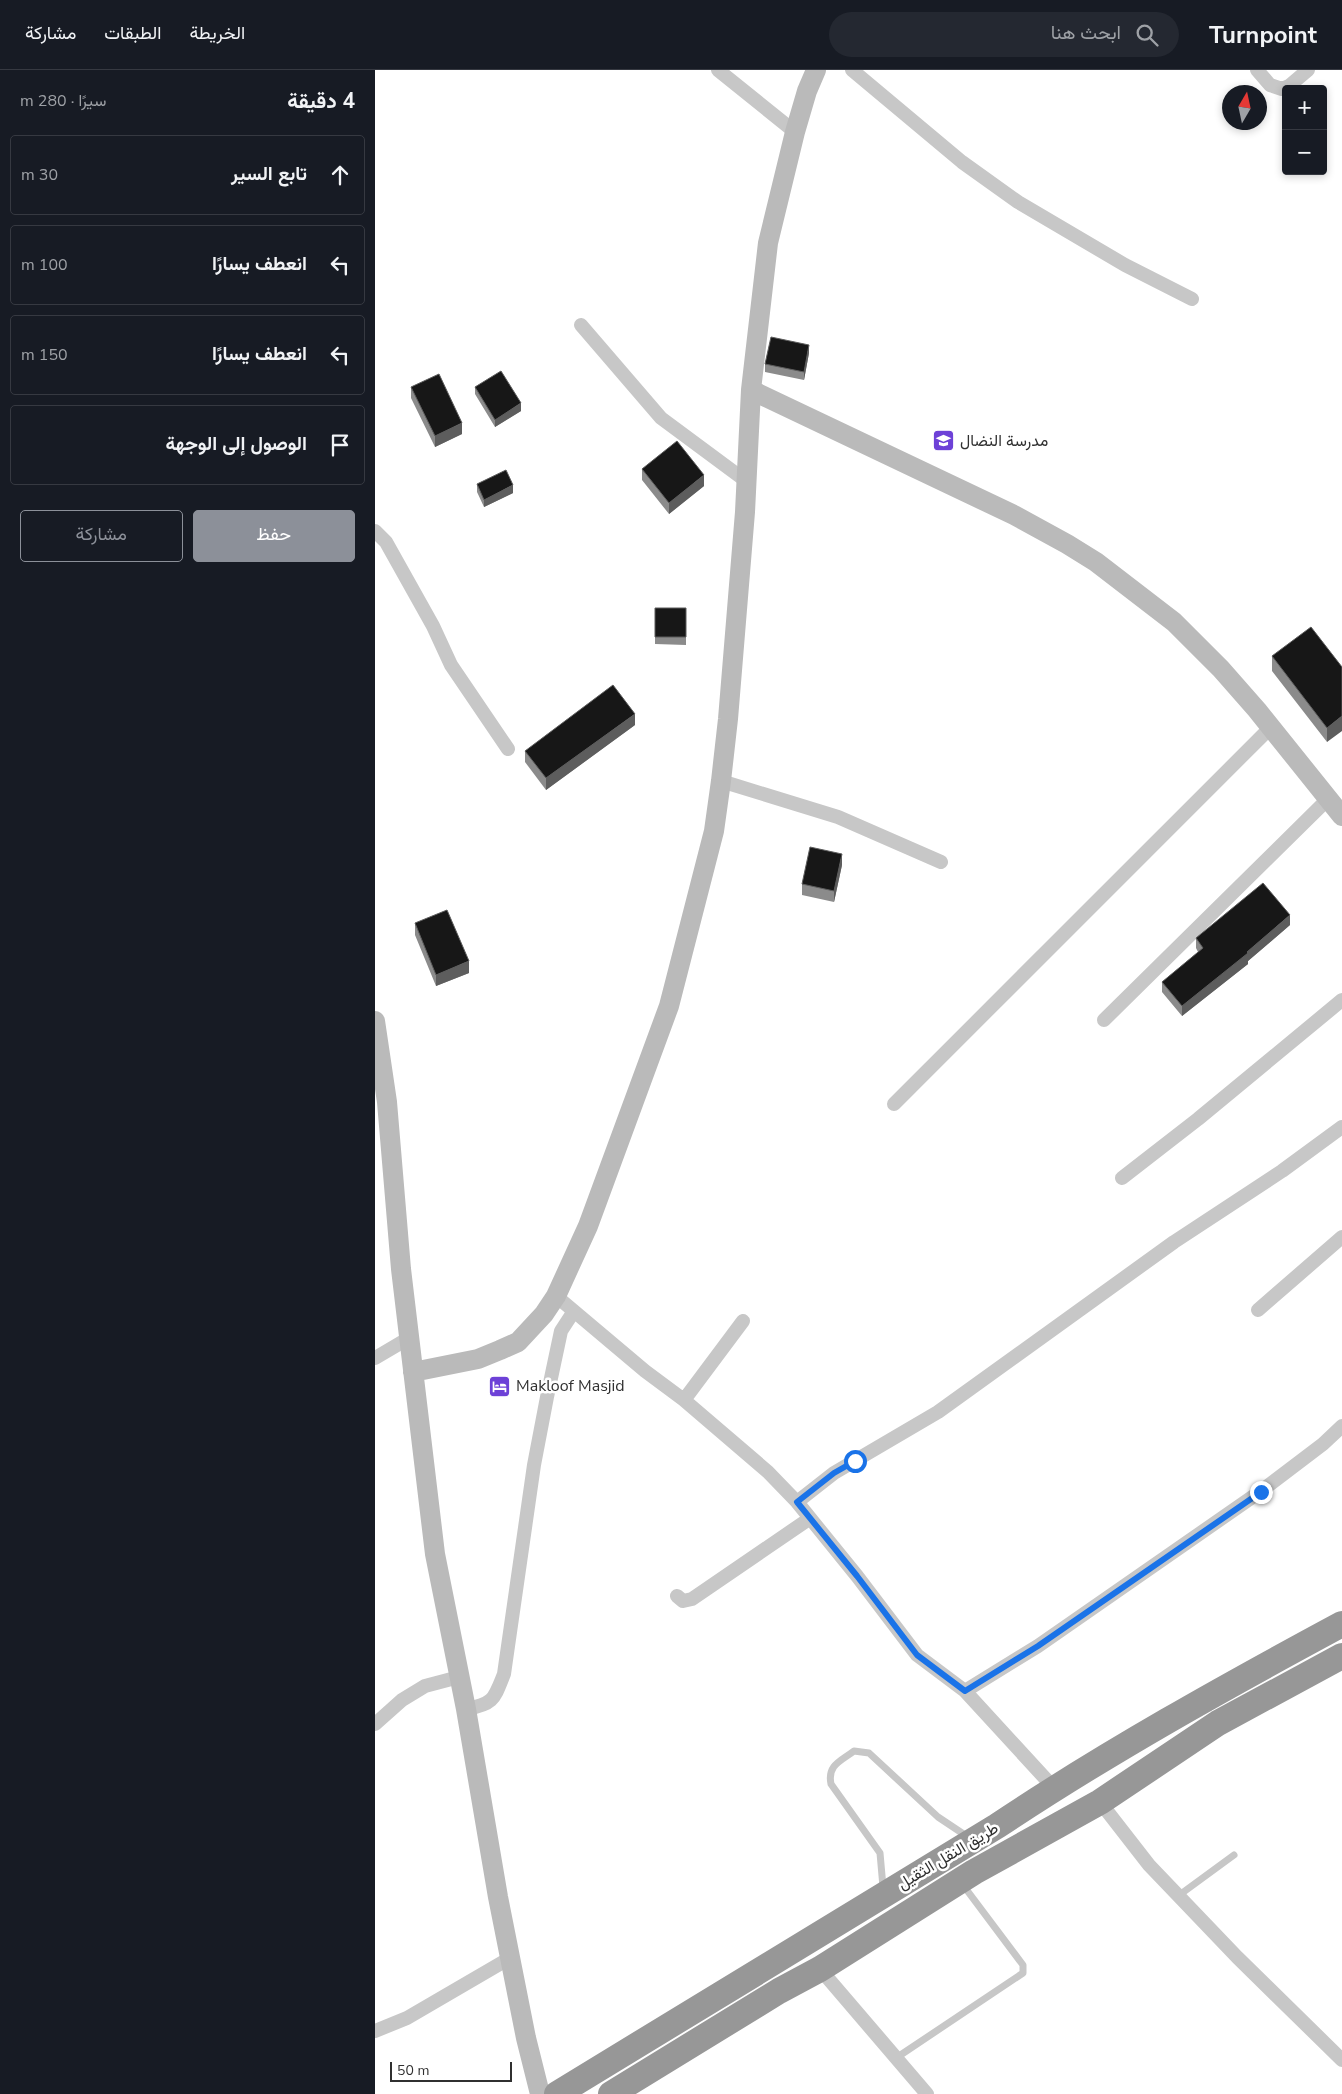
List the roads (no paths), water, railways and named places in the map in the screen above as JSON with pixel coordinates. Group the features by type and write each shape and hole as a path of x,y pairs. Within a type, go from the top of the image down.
{"highway":[{"name":"طريق النقل الثقيل","path":"557,2094 997,1826 1054,1788 1246,1676 1342,1624"},
{"name":"طريق النقل الثقيل","path":"611,2094 779,1991 821,1969 960,1881 1100,1802 1218,1723 1342,1656"}],"street":[{"path":"718,70 795,132"},
{"path":"413,1372 478,1359 518,1342 538,1321 557,1296 588,1226 669,1006 714,831 721,781 728,719 751,390 768,243 795,132 807,91 816,70"},
{"path":"852,70 962,162 1018,202 1125,265 1192,299"},
{"path":"1257,70 1270,85 1282,89 1289,86 1308,70"},
{"path":"581,325 661,418 746,481"},
{"path":"751,390 1014,515 1096,562 1174,622 1221,669 1342,816"},
{"path":"375,531 391,550 433,626 451,665 509,749"},
{"path":"894,1104 1271,728"},
{"path":"721,781 838,817 941,862"},
{"path":"1104,1020 1329,798"},
{"path":"1122,1178 1198,1119 1342,1000"},
{"path":"375,1020 381,1104 435,1554 466,1709 479,1796 526,2038 540,2094"},
{"path":"797,1502 834,1473 938,1412 1174,1242 1283,1171 1342,1127"},
{"path":"1258,1310 1342,1238"},
{"path":"557,1296 769,1472 797,1502 857,1576 917,1655 965,1691 1054,1788"},
{"path":"466,1709 484,1706 494,1699 504,1674 534,1465 547,1397 561,1331 574,1311"},
{"path":"684,1400 743,1321"},
{"path":"375,1358 409,1338"},
{"path":"965,1691 1038,1646 1261,1492 1323,1444 1342,1426"},
{"path":"677,1596 683,1601 692,1599 809,1519"},
{"path":"375,1724 402,1700 425,1686 459,1677"},
{"path":"1100,1802 1149,1866 1237,1957 1342,2060"},
{"path":"375,2031 407,2018 511,1958"},
{"path":"821,1969 927,2094"}],"lane":[{"path":"883,1895 880,1853 831,1784 829,1774 832,1767 854,1750 869,1753 938,1817 972,1840"},
{"path":"1178,1896 1234,1855"},
{"path":"896,2058 1023,1973 1023,1966 960,1881"}],"place":[{"name":"مدرسة النضال","path":"944,441"},
{"name":"Makloof Masjid","path":"500,1386"}]}
